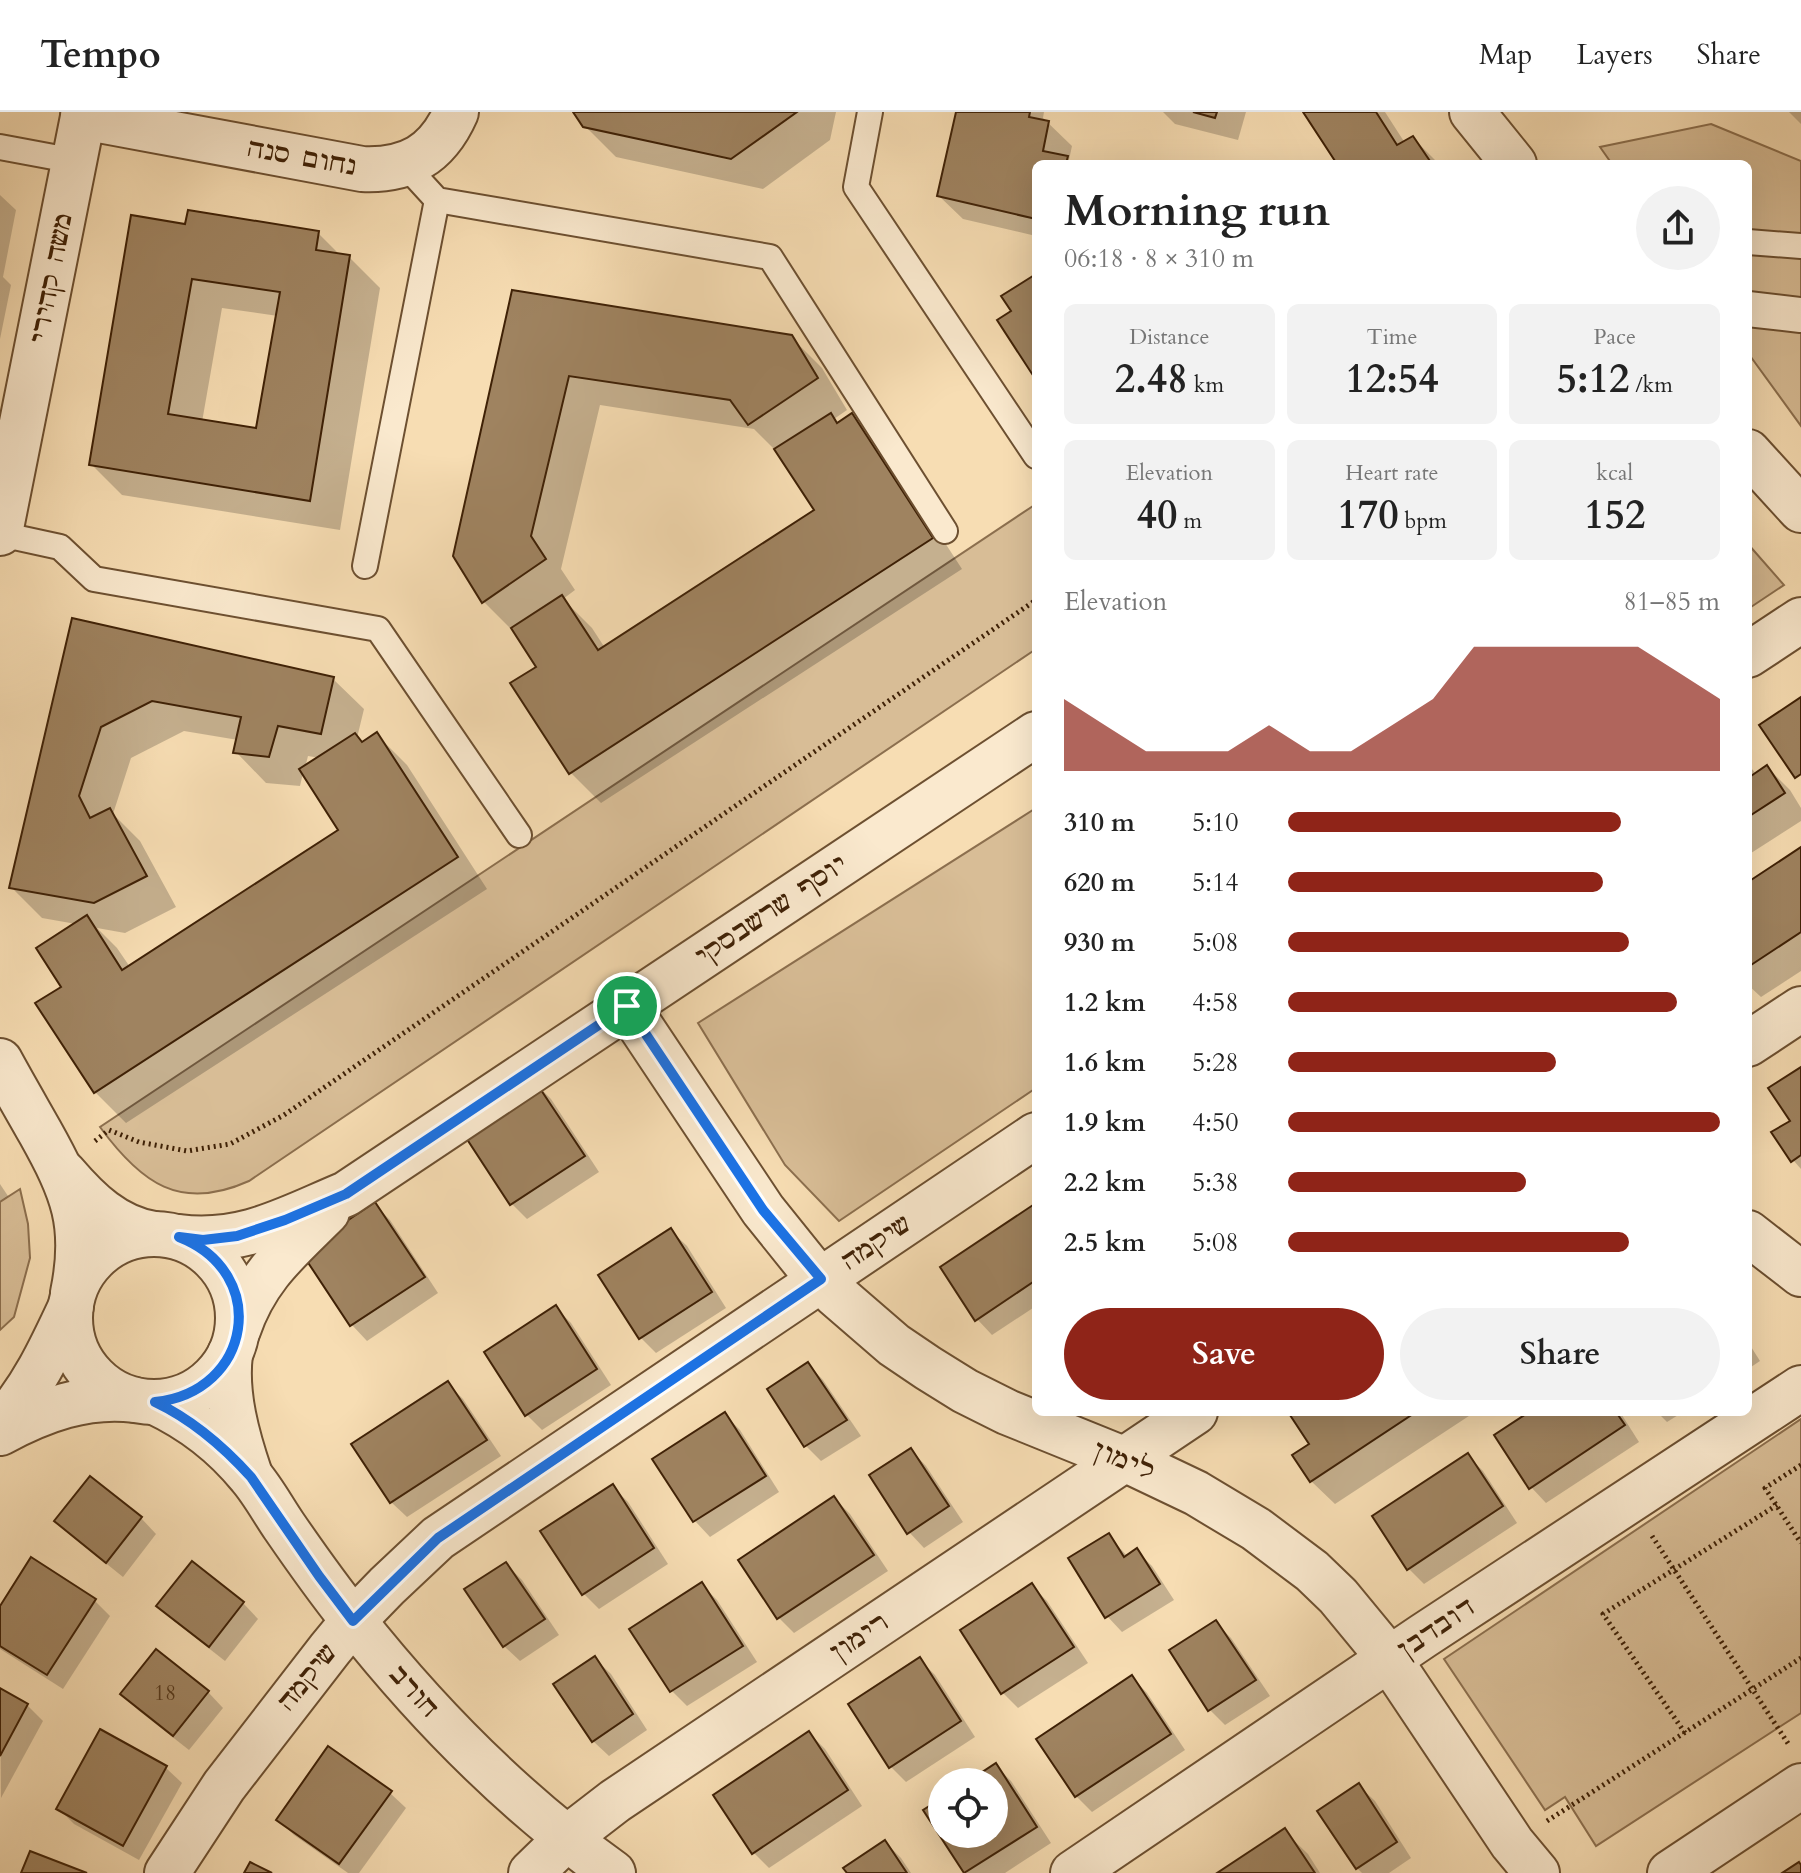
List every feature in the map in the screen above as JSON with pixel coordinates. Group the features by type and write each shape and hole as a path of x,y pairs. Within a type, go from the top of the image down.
{"street":[{"name":"נחום סנה","path":"84,115 362,169 378,169 405,165 427,153 444,136 456,112"},
{"path":"1472,112 1511,160"},
{"name":"משה קהירי","path":"0,534 84,115"},
{"path":"1752,309 1801,315"},
{"path":"1752,456 1801,510"},
{"path":"1752,652 1801,620"},
{"name":"יוסף שרשבסקי","path":"234,1342 251,1297 271,1268 346,1194 1032,737"},
{"name":"לימון","path":"627,1006 763,1210 821,1279 863,1320 928,1368 1007,1412 1165,1477 1226,1510 1285,1549 1338,1596 1362,1624 1525,1858"},
{"path":"1752,1041 1801,1009"},
{"path":"0,1061 60,1168 73,1203 79,1238 71,1332 80,1357 106,1387 117,1394 148,1401"},
{"name":"שיקמה","path":"167,1873 264,1731 353,1621 438,1538 1032,1138"},
{"path":"0,1433 45,1411 76,1402 106,1398 168,1401 194,1392 215,1376 234,1342 238,1316 234,1290 222,1266 202,1248 166,1235 128,1227 109,1216 83,1194 60,1168"},
{"name":"יוסף שרשבסקי","path":"166,1235 203,1240 237,1236 346,1194"},
{"path":"0,1425 44,1364 85,1270 93,1259 127,1238 140,1234 166,1235"},
{"path":"1752,1236 1801,1274"},
{"name":"חורב","path":"234,1342 228,1369 230,1393 251,1477"},
{"name":"דובדבן","path":"1073,1873 1389,1659 1801,1388"},
{"name":"חורב","path":"148,1401 177,1413 197,1426 234,1458 251,1477 353,1621 438,1719 483,1765 567,1838 613,1873"},
{"name":"רימון","path":"531,1873 567,1838 615,1801 1189,1416"},
{"path":"1670,1873 1797,1768"}],"lane":[{"path":"870,112 856,187 1032,450"},
{"path":"0,147 75,161"},
{"path":"405,165 437,200 770,257 945,531"},
{"path":"365,566 437,200"},
{"path":"1752,242 1801,246"},
{"path":"0,534 60,547 94,579 378,629 519,835"}],"path":[{"path":"60,1168 109,1130 139,1142 187,1151 230,1144 284,1115 1032,603"},
{"path":"1801,1465 1765,1488 1801,1543"},
{"path":"1629,1501 1753,1690 1797,1768"},
{"path":"1685,1733 1603,1614 1777,1505"},
{"path":"1525,1858 1685,1733 1801,1658"}],"shaded area":[{"path":"1711,124 1801,161 1801,426 1752,359 1752,160 1609,160 1600,147"},
{"path":"1032,507 1032,652 249,1181 202,1194 164,1187 131,1163 100,1127"},
{"path":"1752,549 1784,585 1752,606"},
{"path":"1032,811 1032,1091 839,1221 785,1165 698,1023"},
{"path":"20,1189 28,1224 30,1258 14,1317 0,1330 0,1202"},
{"path":"1801,1419 1801,1713 1596,1846 1565,1797 1545,1810 1444,1659"}],"building":[{"path":"573,112 797,112 731,159 583,127"},
{"path":"956,112 1030,112 1029,117 1049,121 1043,151 1068,156 1067,160 1032,160 1032,218 937,196"},
{"path":"1193,112 1217,112 1215,118"},
{"path":"1303,112 1376,112 1397,145 1413,136 1429,160 1334,160"},
{"path":"188,210 319,231 316,250 350,255 310,501 89,465 131,215 185,224","holes":["192,279 280,292 256,428 168,414"]},
{"path":"1032,277 1032,374 997,320 1011,311 1001,296"},
{"path":"512,290 792,335 818,378 748,425 730,400 569,376 531,536 546,559 482,603 453,556"},
{"path":"831,413 837,423 852,413 933,538 569,774 510,683 536,667 511,628 562,595 598,650 814,510 774,449"},
{"path":"72,618 334,677 321,734 278,726 269,757 233,753 241,717 152,701 101,727 79,796 90,818 110,808 147,876 94,903 9,888"},
{"path":"1801,697 1801,774 1795,778 1759,725"},
{"path":"377,732 458,857 94,1093 35,1003 61,987 36,948 87,915 122,970 338,830 299,769 355,733 362,742"},
{"path":"1767,765 1785,793 1752,814 1752,775"},
{"path":"1801,847 1801,932 1752,964 1752,879"},
{"path":"1801,1067 1801,1155 1791,1162 1771,1132 1790,1121 1768,1088"},
{"path":"535,1081 585,1156 510,1205 461,1130"},
{"path":"375,1202 425,1277 350,1326 301,1252"},
{"path":"1032,1206 1032,1283 975,1321 940,1267"},
{"path":"671,1228 712,1292 639,1339 598,1275"},
{"path":"556,1305 597,1369 525,1416 484,1352"},
{"path":"808,1362 847,1420 804,1447 767,1389"},
{"path":"448,1381 487,1440 390,1503 351,1444"},
{"path":"725,1412 766,1476 693,1522 652,1459"},
{"path":"1291,1416 1410,1416 1310,1482 1292,1455 1309,1444"},
{"path":"1523,1416 1619,1416 1625,1425 1529,1489 1494,1435"},
{"path":"911,1448 949,1506 907,1534 869,1475"},
{"path":"1468,1453 1503,1506 1407,1570 1372,1516"},
{"path":"90,1476 142,1517 106,1563 54,1521"},
{"path":"613,1484 654,1548 582,1595 540,1531"},
{"path":"834,1496 874,1555 777,1619 738,1560"},
{"path":"1109,1533 1124,1557 1137,1548 1160,1584 1105,1618 1068,1558"},
{"path":"31,1557 96,1599 47,1675 0,1646 0,1606"},
{"path":"192,1561 244,1602 209,1647 156,1606"},
{"path":"506,1562 545,1619 503,1647 464,1589"},
{"path":"702,1582 743,1646 670,1692 629,1629"},
{"path":"1032,1583 1074,1647 1001,1694 960,1630"},
{"path":"1216,1620 1256,1680 1208,1711 1169,1650"},
{"path":"156,1649 209,1691 173,1736 120,1694"},
{"path":"595,1656 633,1714 592,1742 553,1684"},
{"path":"920,1657 961,1721 889,1768 848,1704"},
{"path":"1132,1675 1171,1734 1075,1797 1036,1739"},
{"path":"0,1688 28,1704 0,1756"},
{"path":"100,1729 167,1766 123,1846 56,1809"},
{"path":"809,1731 848,1790 752,1854 713,1795"},
{"path":"328,1746 392,1791 339,1864 276,1820"},
{"path":"1008,1782 1037,1827 1008,1845"},
{"path":"1359,1783 1397,1842 1356,1869 1317,1811"},
{"path":"1285,1828 1315,1873 1217,1873"},
{"path":"885,1840 907,1873 847,1873 843,1868"},
{"path":"948,1848 1004,1848 964,1873"},
{"path":"30,1851 87,1873 21,1873"},
{"path":"250,1862 272,1873 244,1873"},
{"path":"1799,1862 1801,1873 1782,1873"}],"route":[{"path":"627,1006 763,1210 821,1279 438,1538 353,1621 251,1477 234,1458 197,1426 155,1402 194,1392 215,1376 230,1354 238,1330 234,1290 222,1266 202,1248 179,1237 203,1240 237,1236 346,1194 627,1006"}]}
